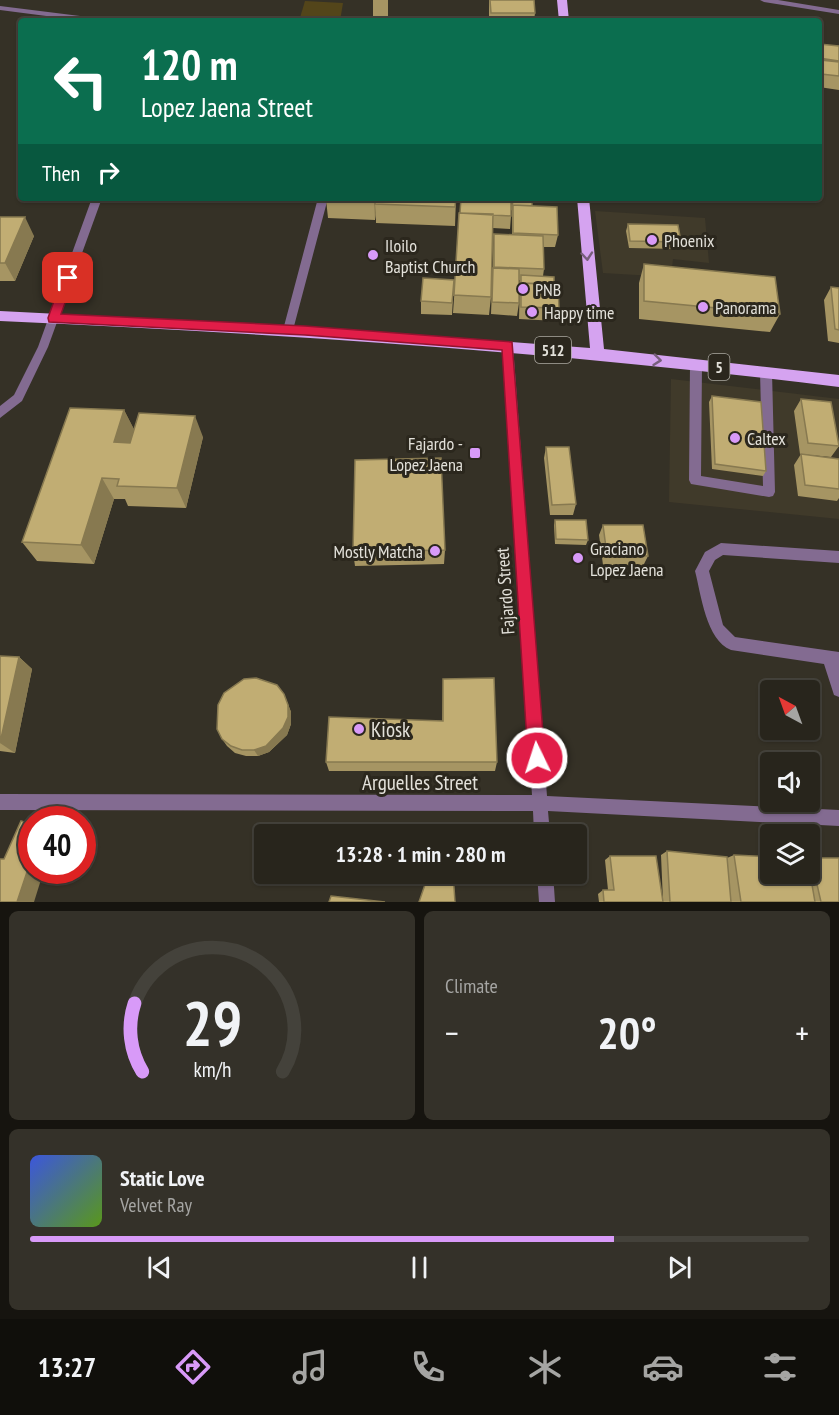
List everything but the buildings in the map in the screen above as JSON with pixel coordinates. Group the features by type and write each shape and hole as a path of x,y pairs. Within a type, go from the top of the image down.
{"main road":[{"path":"562,0 564,18"},
{"path":"583,201 598,354"},
{"name":"512","path":"0,316 288,330 598,354"},
{"name":"5","path":"598,354 839,381"}],"street":[{"path":"764,0 839,12"},
{"path":"0,8 80,18"},
{"path":"0,413 18,398 43,347 96,201"},
{"path":"288,330 322,201"},
{"name":"Fajardo Street","path":"508,346 541,824"},
{"path":"696,364 695,480 769,492 766,372"},
{"path":"839,557 720,549 710,556 702,572 717,628 731,643 835,659 839,690"},
{"name":"Arguelles Street","path":"0,802 540,803 839,818"},
{"path":"546,884 548,902"}],"shaded area":[{"path":"305,1 343,3 340,18 300,18"},
{"path":"595,211 705,218 709,263 673,259 671,277 603,273"},
{"path":"671,379 839,399 839,519 669,502"}],"place":[{"name":"Phoenix","path":"652,240"},
{"name":"Iloilo Baptist Church","path":"373,255"},
{"name":"PNB","path":"523,289"},
{"name":"Panorama","path":"703,307"},
{"name":"Happy time","path":"532,312"},
{"name":"Caltex","path":"735,438"},
{"name":"Fajardo - Lopez Jaena","path":"475,453"},
{"name":"Mostly Matcha","path":"435,551"},
{"name":"Graciano Lopez Jaena","path":"578,558"},
{"name":"Kiosk","path":"359,729"}],"route":[{"path":"68,278 54,318 305,330 508,346 537,758"}]}
